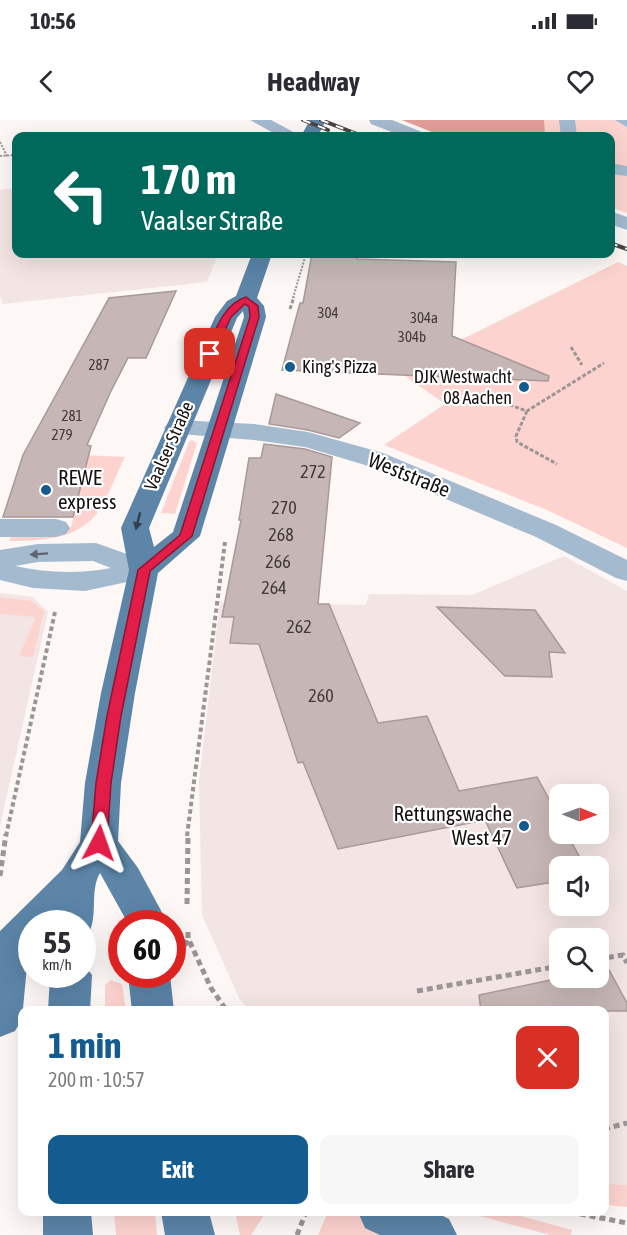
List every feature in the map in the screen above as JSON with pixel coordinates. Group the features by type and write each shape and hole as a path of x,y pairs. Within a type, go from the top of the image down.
{"main road":[{"name":"Vaalser Straße","path":"75,910 76,880 99,843 103,783 114,716 144,570 135,528 226,317 235,306 246,300 261,258"},
{"name":"Vaalser Straße","path":"144,570 186,536 255,317 253,306 246,300"},
{"path":"99,843 124,878 139,910"},
{"path":"0,1019 8,949 76,880"},
{"path":"69,1006 70,988"},
{"path":"150,988 152,1006"},
{"path":"67,1216 68,1235"},
{"path":"186,1216 190,1235"},
{"path":"391,1216 432,1235"}],"street":[{"path":"258,120 285,132"},
{"path":"377,120 406,132"},
{"path":"623,120 627,122"},
{"name":"Weststraße","path":"177,428 219,430 308,440 375,459 546,531 627,572"},
{"path":"0,528 56,528"},
{"path":"0,559 38,553 96,552 144,570"},
{"path":"0,571 33,579 85,582 144,570"},
{"path":"76,880 124,878"}],"path":[{"path":"0,142 7,156"},
{"path":"0,156 12,155"},
{"path":"571,347 582,365"},
{"path":"557,464 517,442 516,436 526,411 604,363"},
{"path":"481,394 526,411"},
{"path":"187,907 186,847 225,540"},
{"path":"0,876 7,828 57,601"},
{"path":"188,928 188,938 211,988 224,1006"},
{"path":"609,957 623,955 627,963"},
{"path":"417,991 549,968"},
{"path":"609,1128 627,1123"},
{"path":"297,1235 304,1216"},
{"path":"591,1216 627,1223"}],"shaded area":[{"path":"402,120 627,120 627,213 615,208 615,132 432,132"},
{"path":"402,120 544,120 545,132 432,132"},
{"path":"12,188 12,258 216,258 207,282 3,304 0,296 0,190"},
{"name":"DJK Westwacht 08 Aachen","path":"618,262 627,266 627,548 547,510 384,445 445,404 398,371"},
{"path":"192,440 197,443 175,514 161,513 189,442"},
{"path":"83,455 125,457 97,514 84,526 64,535 42,540 9,541 11,537 62,531 71,527 87,464 81,463"},
{"path":"564,556 627,591 627,1198 609,1195 609,1006 245,1006 240,1000 202,915 199,781 220,602 366,605 369,594 472,595"},
{"path":"0,593 33,597 48,612 0,826"},
{"path":"0,597 31,601 44,611 33,657 19,656 36,617 0,614"},
{"path":"108,982 108,988 123,988 125,1006 105,1006 105,985"},
{"path":"609,1184 627,1185 627,1207 609,1205"},
{"path":"114,1216 155,1216 157,1235 116,1235"},
{"path":"236,1216 263,1216 251,1235 240,1235"},
{"path":"326,1216 369,1216 408,1235 318,1235"},
{"path":"480,1216 521,1216 572,1230 571,1235 550,1235"}],"building":[{"path":"311,258 456,262 452,336 549,376 548,381 282,370 300,303 303,303"},
{"path":"176,291 146,358 128,358 111,391 87,445 91,446 73,517 3,517 23,455 109,298"},
{"path":"276,394 360,423 339,438 269,424"},
{"path":"264,444 305,449 332,457 318,604 329,604 378,723 427,716 459,791 537,777 549,799 549,844 572,844 579,856 549,856 549,883 517,888 485,820 338,849 303,762 298,763 259,644 230,643 234,617 222,617 241,520 239,520 249,458 261,458"},
{"path":"437,607 535,610 565,653 549,652 552,677 505,676"},
{"path":"609,970 627,1003 627,1011 609,1011 609,1006 480,1006 479,995 549,980 549,988 609,988"}],"railway":[{"path":"303,120 328,130"},
{"path":"321,120 352,132"},
{"path":"615,245 627,249"}],"place":[{"name":"King's Pizza","path":"290,367"},
{"name":"DJK Westwacht 08 Aachen","path":"524,387"},
{"name":"REWE express","path":"46,490"},
{"name":"Rettungswache West 47","path":"524,826"}],"route":[{"path":"99,843 103,783 114,716 144,570 186,536 255,317 253,306 246,300 235,306 226,317 210,354"}]}
